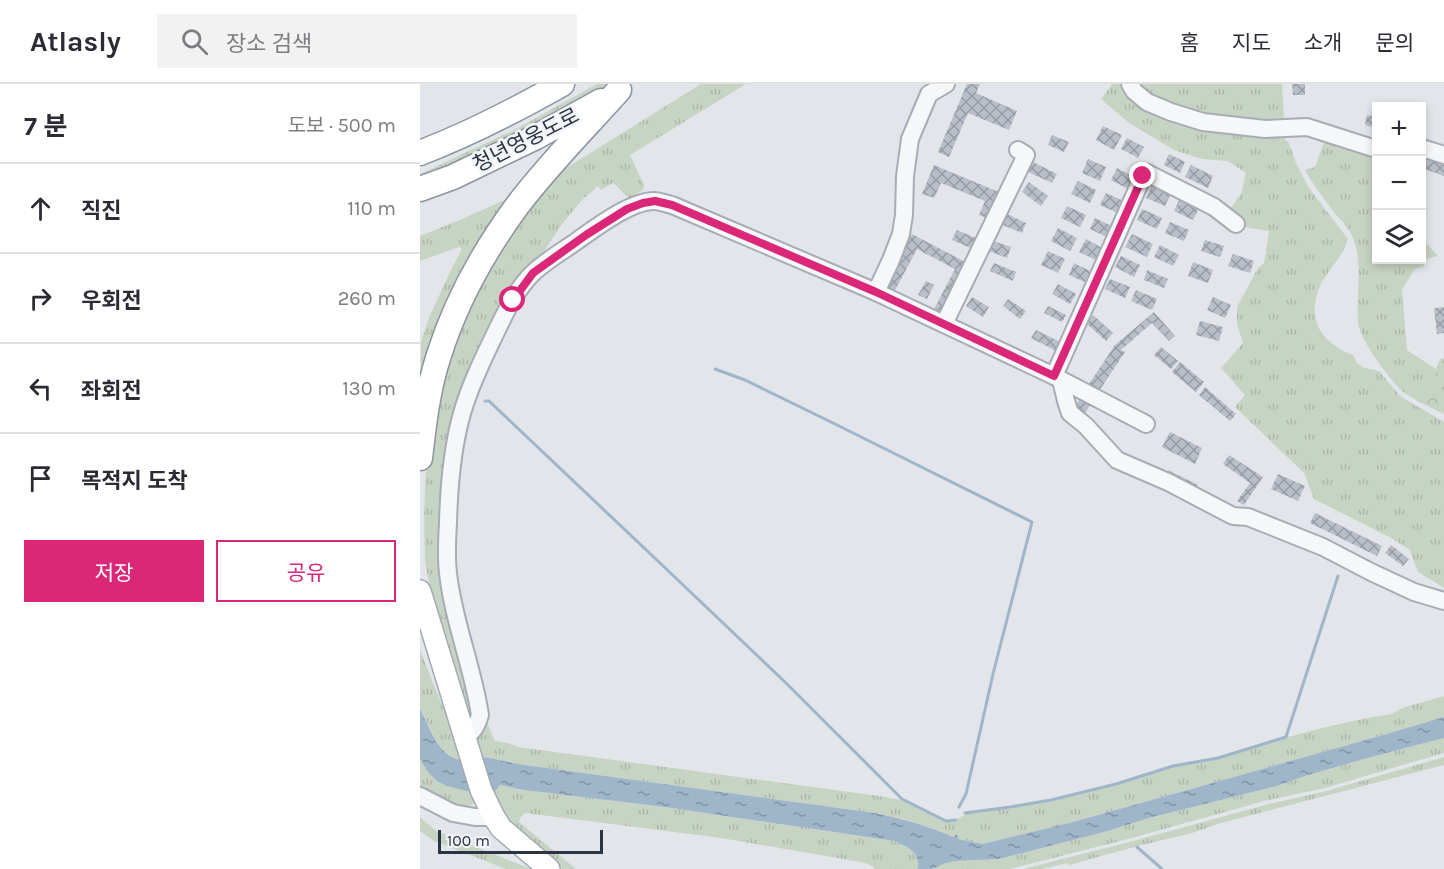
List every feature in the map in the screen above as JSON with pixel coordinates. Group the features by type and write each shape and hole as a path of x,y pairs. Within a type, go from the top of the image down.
{"highway":[{"name":"청년영웅도로","path":"420,153 521,107 562,84"},
{"name":"청년영웅도로","path":"420,189 453,177 536,137 624,87"},
{"path":"420,458 425,414 439,355 458,305 484,254 525,197 556,160 624,87"}],"main road":[{"path":"420,591 481,790 501,828 549,869"}],"street":[{"path":"876,292 901,234 910,140 928,94 946,84"},
{"path":"1130,84 1134,91 1147,102 1203,122 1265,129 1307,127 1372,147"},
{"path":"1426,149 1444,155"},
{"path":"944,324 1026,155 1018,150"},
{"path":"1236,224 1214,207 1148,173 1143,176 1058,378 1070,412 1117,460 1168,482 1233,516 1248,517 1323,547 1414,592 1444,601"},
{"path":"468,745 480,715 448,573 448,511 455,450 463,411 478,369 500,323 513,300 533,273 627,209 655,201 672,205 876,292 1058,378 1146,424"},
{"path":"420,796 453,813 475,817 494,817"}],"green space":[{"path":"597,84 611,84 563,112 420,182 420,174 514,130"},
{"path":"701,84 746,84 630,155 644,185 643,190 629,198 613,183 601,190 598,186 582,200 562,224 482,347 442,499 474,717 467,720 430,589 425,560 424,511 427,447 440,387 469,303 512,231 563,170"},
{"path":"1112,84 1124,84 1139,102 1281,135 1289,143 1309,188 1348,239 1343,252 1322,282 1317,295 1315,317 1318,327 1331,343 1353,355 1357,363 1365,368 1379,371 1400,396 1444,422 1444,588 1418,572 1410,550 1314,499 1304,473 1235,407 1245,395 1221,368 1243,343 1237,324 1237,307 1258,268 1264,263 1269,231 1243,227 1228,212 1241,194 1246,173 1228,161 1202,159 1174,150 1129,123 1101,99"},
{"path":"1135,84 1282,84 1284,119 1246,124 1223,121 1150,98"},
{"path":"1328,137 1372,151 1372,264 1424,264 1424,266 1415,269 1402,289 1407,350 1436,369 1436,378 1425,382 1417,401 1403,392 1382,367 1359,328 1358,258 1353,238 1305,170 1315,167"},
{"path":"522,192 420,413 421,342 430,315 462,249 459,247 420,261 420,236"},
{"path":"1426,243 1438,256 1426,259"},
{"path":"1444,358 1444,414 1417,401 1425,382 1436,378 1436,369 1440,359"},
{"path":"420,650 464,760 453,758 444,751 434,737 420,708"},
{"path":"1444,696 1444,717 1073,822 982,844 958,839 903,819 875,813 518,764 480,756 472,737 483,722 488,725 495,741 518,747 902,800 946,822 954,821 966,814 1052,801 1173,766 1218,759 1276,740 1391,714 1402,708"},
{"path":"1444,738 1444,753 1325,788 1264,801 1132,838 1010,869 933,869 955,861 999,859 1277,786 1371,757"},
{"path":"1444,757 1444,765 1221,823 1192,833 1069,865 1068,863 1042,869 1023,869 1326,791"},
{"path":"420,759 428,772 474,793 475,803 470,806 456,806 420,793"},
{"path":"500,785 895,841 913,851 920,861 917,869 875,869 866,863 721,838 525,813 519,822 576,869 563,869 503,818 493,794"},
{"path":"420,817 436,831 531,869 506,869 434,841 420,831"}],"water":[{"path":"420,708 443,750 455,759 464,760 474,793 447,786 437,781 428,772 420,759"},
{"path":"1444,717 1444,738 1371,757 1277,786 999,859 955,861 933,869 917,869 918,859 913,851 895,841 500,785 493,794 480,756 518,764 875,813 905,820 953,837 957,834 958,839 982,844 1073,822"}],"building":[{"path":"967,84 980,84 976,93 1017,111 1009,130 968,113 949,157 938,152"},
{"path":"1292,84 1305,84 1305,95 1293,95"},
{"path":"1367,115 1372,116 1372,127 1365,125"},
{"path":"1103,126 1122,135 1114,150 1096,140"},
{"path":"1052,135 1069,142 1064,152 1048,145"},
{"path":"1127,138 1144,147 1138,158 1121,149"},
{"path":"1169,154 1185,162 1180,173 1164,165"},
{"path":"1426,158 1444,165 1444,176 1426,169"},
{"path":"1088,159 1106,167 1100,181 1082,173"},
{"path":"1029,160 1057,174 1052,183 1024,170"},
{"path":"934,165 1001,193 990,219 979,215 985,201 941,183 934,198 922,194"},
{"path":"1191,165 1213,176 1208,188 1185,177"},
{"path":"1117,168 1136,178 1130,190 1111,180"},
{"path":"1078,181 1096,190 1090,203 1071,194"},
{"path":"1029,182 1048,196 1041,206 1022,192"},
{"path":"1152,185 1171,193 1165,206 1146,198"},
{"path":"1106,193 1128,203 1122,215 1100,205"},
{"path":"1180,198 1199,208 1193,220 1174,211"},
{"path":"1067,206 1086,215 1080,227 1061,218"},
{"path":"1142,209 1162,218 1157,229 1137,220"},
{"path":"1005,213 1026,223 1022,233 1000,224"},
{"path":"1095,218 1114,227 1109,238 1090,229"},
{"path":"1170,222 1189,230 1184,241 1165,233"},
{"path":"1058,228 1077,238 1070,251 1051,241"},
{"path":"957,230 978,239 973,249 952,240"},
{"path":"912,234 969,264 939,319 931,315 955,269 917,249 892,296 882,291"},
{"path":"1132,234 1153,244 1147,257 1125,247"},
{"path":"1086,239 1104,249 1098,261 1079,252"},
{"path":"1205,240 1224,246 1220,257 1201,251"},
{"path":"993,241 1011,247 1007,258 989,251"},
{"path":"1160,245 1179,255 1173,266 1154,257"},
{"path":"1048,251 1065,259 1058,273 1041,265"},
{"path":"1233,254 1254,261 1250,273 1228,266"},
{"path":"1121,256 1140,265 1134,277 1115,267"},
{"path":"1193,262 1213,270 1208,283 1188,276"},
{"path":"994,263 1016,272 1013,281 990,271"},
{"path":"1074,263 1094,273 1089,284 1069,275"},
{"path":"1147,270 1168,279 1164,288 1144,280"},
{"path":"1110,279 1130,287 1125,298 1105,289"},
{"path":"926,281 934,285 927,299 918,295"},
{"path":"1058,284 1076,294 1070,304 1052,294"},
{"path":"1136,290 1157,299 1152,310 1131,301"},
{"path":"972,297 989,307 983,317 966,306"},
{"path":"1213,297 1231,305 1225,318 1207,310"},
{"path":"1008,299 1026,311 1020,319 1003,306"},
{"path":"1048,306 1066,315 1062,322 1044,313"},
{"path":"1444,307 1444,333 1437,334 1434,308"},
{"path":"1154,312 1175,336 1169,341 1152,323 1121,350 1125,352 1097,394 1087,387 1115,345"},
{"path":"1093,315 1113,333 1106,341 1086,323"},
{"path":"1200,321 1223,327 1219,341 1196,335"},
{"path":"1036,330 1064,344 1060,353 1031,338"},
{"path":"1161,347 1178,361 1171,369 1154,355"},
{"path":"1180,362 1204,382 1196,392 1172,372"},
{"path":"1205,387 1236,414 1230,421 1199,395"},
{"path":"1082,395 1092,401 1082,419 1072,413"},
{"path":"1170,432 1202,448 1195,464 1162,447"},
{"path":"1229,455 1263,477 1244,505 1237,501 1250,483 1223,464"},
{"path":"1168,470 1198,485 1195,492 1165,478"},
{"path":"1278,474 1305,486 1298,501 1271,489"},
{"path":"1315,513 1382,546 1377,556 1310,523"},
{"path":"1391,545 1409,559 1403,566 1385,553"}],"waterway":[{"path":"715,369 745,380 1032,522 993,674 966,794 959,807"},
{"path":"485,401 489,401 785,682 902,799 946,821 956,820"},
{"path":"965,813 1051,800 1116,784 1173,766 1218,758 1286,737 1338,576"},
{"path":"1137,847 1162,869"}],"route":[{"path":"513,300 533,273 586,235 627,209 655,201 672,205 876,292 1054,376 1143,176"}]}
